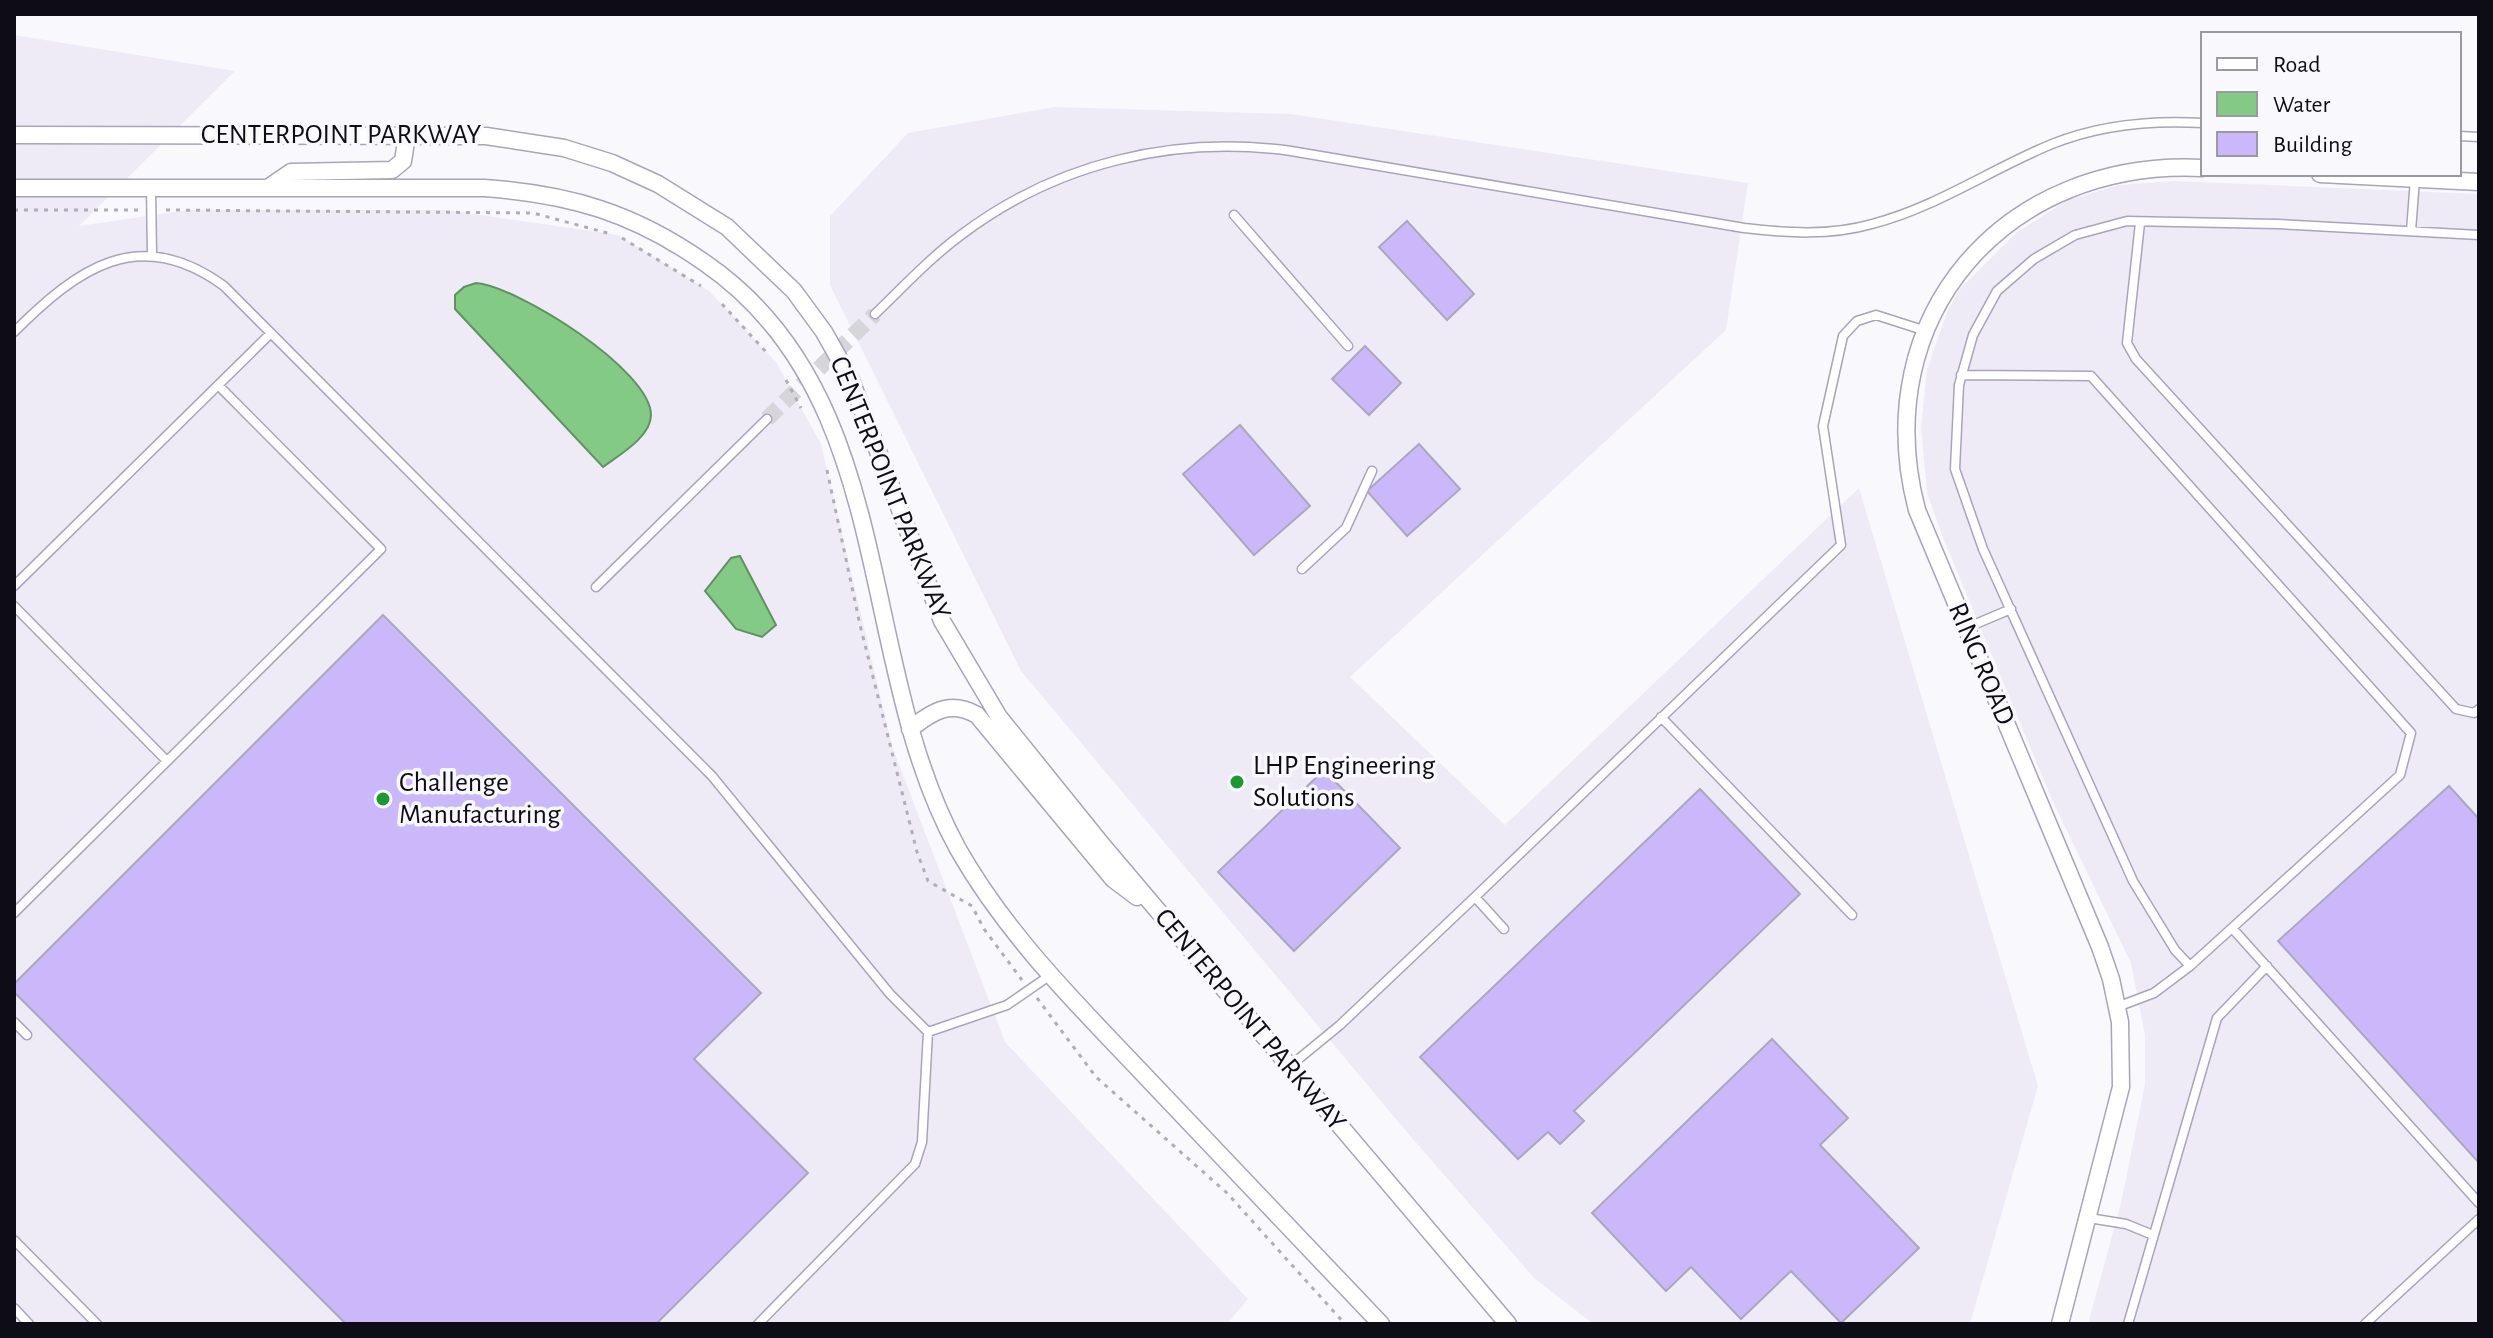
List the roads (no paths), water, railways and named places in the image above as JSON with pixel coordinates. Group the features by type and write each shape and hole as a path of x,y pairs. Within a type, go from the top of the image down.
{"street":[{"name":"CENTERPOINT PARKWAY","path":"14,135 407,135 514,139 612,163 697,206 768,264 824,332 851,380 942,621 984,694 1037,767 1508,1324"},
{"path":"267,188 291,172 392,170 403,161 407,135"},
{"name":"RING ROAD","path":"2060,1324 2121,1087 2122,1049 2117,1007 2111,979 2083,906 1925,532 1910,476 1907,403 1926,331 1941,300 1973,257 1998,232 2042,200 2109,174 2154,168 2201,168"},
{"path":"2358,176 2479,182"},
{"name":"CENTERPOINT PARKWAY","path":"14,188 484,188 571,198 607,208 673,240 720,273 755,305 797,355 838,437 910,729 924,771 957,847 993,905 1049,976 1381,1324"},
{"path":"910,729 931,712 945,707 961,706 977,715 1113,879 1166,920"}],"lane":[{"path":"875,314 959,236 1021,196 1102,163 1185,146 1223,145 1291,151 1744,228 1813,233 1873,224 1930,204 2025,156 2087,133 2155,122 2201,123"},
{"path":"2411,231 2415,179"},
{"path":"151,187 152,255"},
{"path":"1234,215 1348,346"},
{"path":"2190,966 2175,950 2133,881 1983,549 1955,469 1961,375 1973,335 1997,291 2034,259 2075,235 2127,221 2277,224 2479,235"},
{"path":"2140,223 2127,343 2136,359 2456,709 2476,711 2479,723"},
{"path":"14,332 74,277 125,258 152,255 171,258 208,274 271,333 712,776 890,994 928,1032 922,1142 915,1164 758,1324"},
{"path":"1290,1066 1340,1025 1841,545 1823,426 1843,336 1857,321 1876,315 1926,331"},
{"path":"14,586 271,333"},
{"path":"1961,375 2091,376 2411,733 2400,775 2190,966 2154,993 2117,1007"},
{"path":"14,913 381,549 218,385"},
{"path":"596,587 767,419"},
{"path":"1302,569 1346,528 1372,471"},
{"path":"14,606 166,760"},
{"path":"1965,628 2011,609"},
{"path":"1661,717 1852,915"},
{"path":"1475,897 1504,929"},
{"path":"2232,928 2479,1203"},
{"path":"2128,1324 2217,1018 2267,966"},
{"path":"928,1032 1007,1005 1049,976"},
{"path":"14,1022 27,1035"},
{"path":"2089,1218 2126,1224 2153,1235"},
{"path":"2365,1324 2479,1219"},
{"path":"14,1240 97,1324"},
{"path":"14,1308 29,1324"}],"water":[{"path":"476,283 521,299 549,314 606,354 645,397 651,415 650,423 640,438 603,467 455,309 455,295 464,287"},
{"path":"740,556 776,625 762,637 736,629 705,591 731,558"}],"tunnel":[{"path":"767,419 875,314"}],"place":[{"name":"LHP Engineering Solutions","path":"1237,782"},
{"name":"Challenge Manufacturing","path":"383,799"}]}
